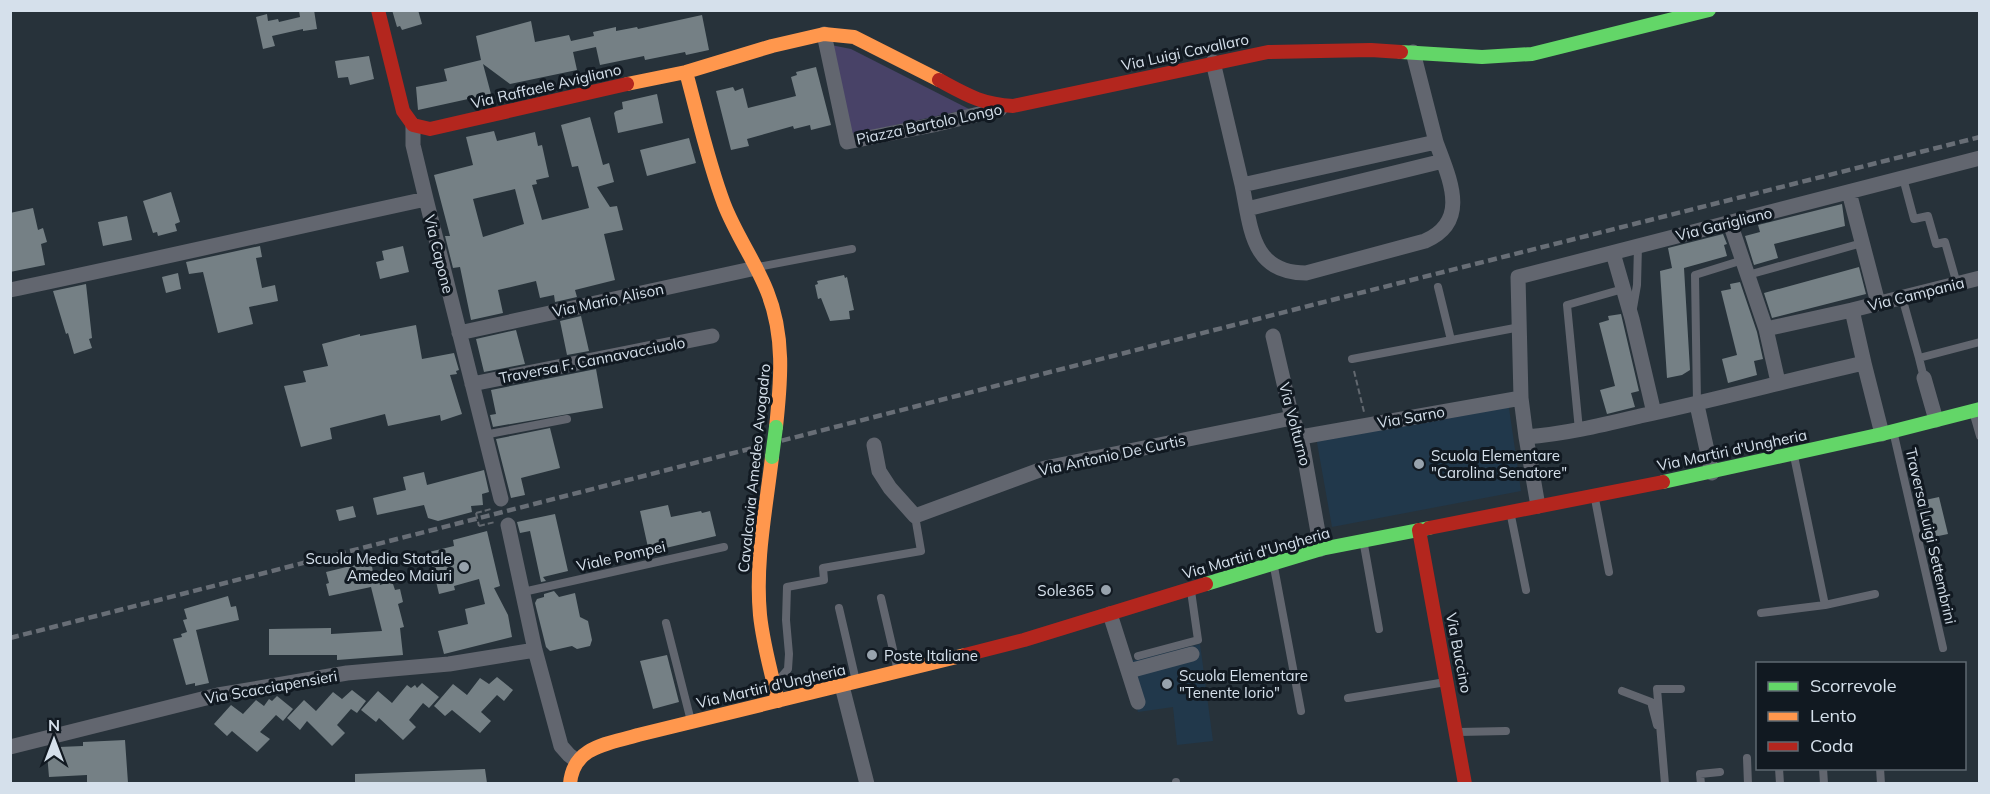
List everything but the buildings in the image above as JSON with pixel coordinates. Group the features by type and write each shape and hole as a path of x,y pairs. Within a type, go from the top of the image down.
{"street":[{"name":"Via Capone","path":"378,10 402,111 413,125 413,145 501,499"},
{"name":"Via Luigi Cavallaro","path":"686,72 772,46 825,34 854,37 981,102 1013,106 1246,55 1341,49 1482,57 1532,54 1709,10"},
{"name":"Piazza Bartolo Longo","path":"825,34 847,142 1013,106"},
{"path":"1213,62 1256,247 1265,259 1277,268 1291,273 1306,273 1425,241 1437,236 1449,222 1454,203 1413,52"},
{"name":"Via Raffaele Avigliano","path":"413,125 420,128 441,128 686,72"},
{"name":"Cavalcavia Amedeo Avogadro","path":"686,72 722,199 731,223 756,268 773,306 780,337 781,370 759,595 764,637 778,701"},
{"path":"1242,185 1436,142"},
{"name":"Via Garigliano","path":"1520,327 1518,277 1980,158"},
{"path":"1247,209 1443,161"},
{"path":"1849,192 1878,303"},
{"path":"10,290 180,255 426,199"},
{"path":"1730,223 1766,329 1778,382"},
{"path":"1612,253 1632,319 1654,413"},
{"name":"Via Mario Alison","path":"459,333 756,268"},
{"name":"Via Campania","path":"1766,329 1980,278"},
{"path":"1852,310 1864,363 1887,432"},
{"path":"1520,327 1521,398 1538,506"},
{"name":"Traversa F. Cannavacciuolo","path":"472,384 712,336"},
{"name":"Via Volturno","path":"1273,336 1292,418 1301,437 1321,549"},
{"path":"1526,437 1579,430 1697,405 1778,382 1864,363"},
{"path":"1924,378 1936,420"},
{"name":"Via Sarno","path":"1301,437 1521,398"},
{"path":"1697,405 1712,473"},
{"name":"Via Martiri d'Ungheria","path":"577,761 587,751 598,747 1024,640 1321,549 1712,473 1976,410"},
{"name":"Via Antonio De Curtis","path":"915,516 1045,468 1292,418"},
{"path":"874,445 879,471 890,488 915,516"},
{"path":"508,525 536,650 561,746 577,761 570,783"},
{"name":"Via Buccino","path":"1419,530 1465,783"},
{"path":"1110,614 1138,702"},
{"name":"Via Scacciapensieri","path":"10,747 218,695 347,673 449,664 536,650"},
{"path":"1129,671 1192,654"},
{"path":"850,685 867,783"}],"lane":[{"path":"1903,178 1914,219 1928,216 1935,244 1945,242 1957,284"},
{"path":"1748,275 1862,243"},
{"path":"1632,319 1637,285 1638,245"},
{"path":"756,268 852,249"},
{"path":"1697,405 1695,275 1743,260"},
{"path":"1438,287 1451,340"},
{"path":"1579,430 1567,305 1623,289"},
{"path":"1902,297 1924,378"},
{"path":"1352,359 1520,327"},
{"path":"1919,358 1980,342"},
{"path":"1976,410 1980,436"},
{"path":"484,435 567,419"},
{"name":"Traversa Luigi Settembrini","path":"1887,432 1943,648"},
{"path":"1794,455 1825,605"},
{"path":"1594,495 1609,572"},
{"path":"1510,512 1526,590"},
{"path":"774,685 788,669 787,588 824,580 823,568 921,551 915,516"},
{"path":"1363,540 1378,629"},
{"name":"Viale Pompei","path":"523,592 724,547"},
{"path":"1274,563 1301,711"},
{"path":"1138,656 1198,640 1191,589"},
{"path":"1761,614 1825,605 1875,594"},
{"path":"881,598 899,672"},
{"path":"839,608 850,685"},
{"path":"666,623 691,722"},
{"path":"1348,698 1447,682"},
{"path":"1665,783 1657,690 1681,689"},
{"path":"1622,691 1651,702 1660,732"},
{"path":"1457,732 1506,731"},
{"path":"1747,758 1748,783"},
{"path":"1701,783 1700,774 1720,772"}],"path":[{"path":"1352,359 1367,425"},
{"path":"476,513 479,526"}],"shaded area":[{"path":"831,45 851,49 969,109 850,135"},
{"name":"Scuola Elementare \"Carolina Senatore\"","path":"1508,401 1521,491 1332,527 1316,437"},
{"name":"Scuola Elementare \"Tenente Iorio\"","path":"1111,631 1130,661 1200,644 1213,741 1177,745 1173,707 1138,712"}],"railway":[{"path":"10,638 1980,137"}],"traffic: fast":[{"path":"1401,52 1482,57 1532,54 1709,10"},
{"path":"1663,482 1882,434 1980,409"},
{"path":"772,457 776,427"},
{"path":"1206,584 1321,549 1429,528"}],"traffic: slow":[{"path":"627,84 686,72 772,46 824,34 854,37 939,80"},
{"path":"686,72 718,188 773,308 780,358 776,427"},
{"path":"772,457 762,536 759,595 763,637 778,701"},
{"path":"570,784 578,762 585,754 604,744 965,655"}],"traffic: jam":[{"path":"378,10 403,111 413,125 430,129 627,84"},
{"path":"939,80 983,101 1013,106 1268,52 1371,50 1401,52"},
{"path":"1429,528 1663,482"},
{"path":"1419,530 1465,784"},
{"path":"965,655 1024,640 1206,584"}],"place":[{"name":"Scuola Elementare \"Carolina Senatore\"","path":"1419,464"},
{"name":"Scuola Media Statale Amedeo Maiuri","path":"464,567"},
{"name":"Sole365","path":"1106,590"},
{"name":"Poste Italiane","path":"872,655"},
{"name":"Scuola Elementare \"Tenente Iorio\"","path":"1167,684"}]}
